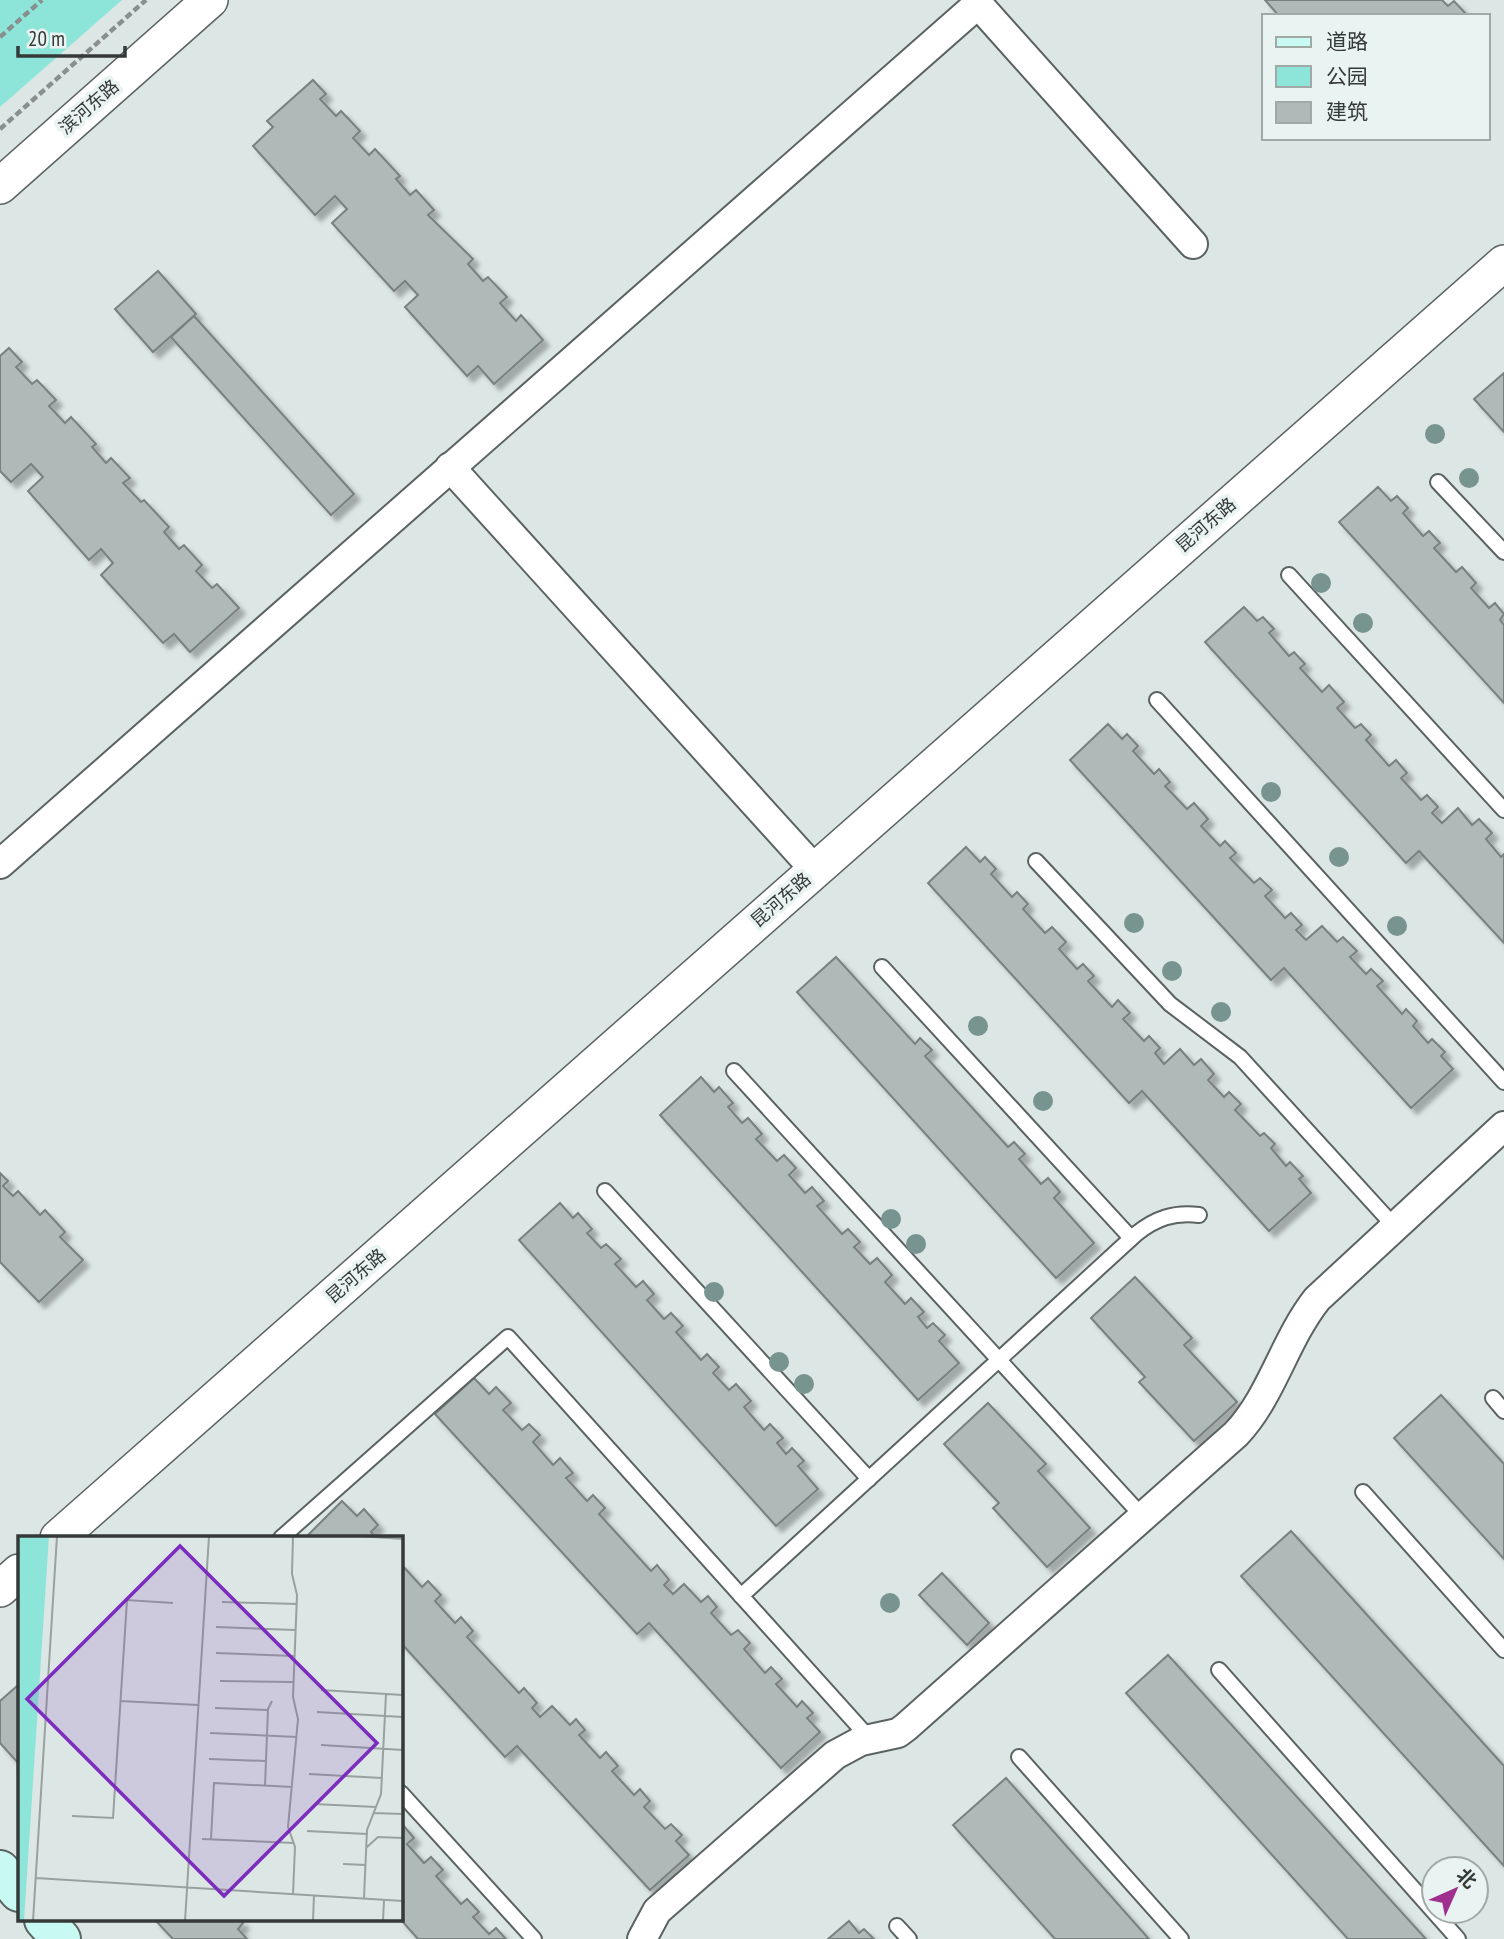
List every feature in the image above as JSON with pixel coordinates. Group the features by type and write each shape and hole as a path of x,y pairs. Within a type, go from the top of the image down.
{"main road":[{"path":"0,1870 18,1891"},
{"path":"46,1922 61,1939"}],"street":[{"name":"滨河东路","path":"0,186 210,0"},
{"path":"0,864 978,4 1193,244"},
{"name":"昆河东路","path":"60,1536 1504,262"},
{"path":"450,467 815,870"},
{"path":"642,1939 657,1911 835,1755 851,1745 898,1733 906,1727 1245,1424 1255,1413 1304,1315 1327,1289 1504,1126"},
{"path":"0,1589 18,1573"}],"lane":[{"path":"1438,482 1504,552"},
{"path":"1289,575 1504,810"},
{"path":"1157,701 1504,1082"},
{"path":"1036,861 1170,1004 1240,1057 1395,1227"},
{"path":"882,967 1131,1238"},
{"path":"734,1071 1143,1517"},
{"path":"605,1191 869,1479"},
{"path":"741,1596 1131,1238 1161,1218 1181,1213 1199,1216"},
{"path":"283,1536 508,1337 870,1739"},
{"path":"1493,1398 1504,1411"},
{"path":"1363,1492 1504,1650"},
{"path":"1219,1670 1458,1939"},
{"path":"1019,1757 1181,1939"},
{"path":"402,1794 534,1939"},
{"path":"897,1926 909,1939"}],"path":[{"path":"0,37 42,0"},
{"path":"0,129 146,0"}],"green space":[{"path":"0,0 122,0 0,107"}],"building":[{"path":"1265,0 1442,0 1448,6 1454,1 1466,14 1277,14"},
{"path":"313,80 326,94 320,99 336,116 341,111 360,131 353,138 369,155 375,149 400,176 396,179 410,195 416,190 434,210 428,215 473,259 468,264 483,281 488,277 507,297 500,303 516,321 521,315 543,340 494,384 478,366 467,376 405,307 418,295 405,281 394,291 332,223 347,209 335,196 315,215 253,146 273,127 267,121"},
{"path":"158,271 196,314 153,352 115,309"},
{"path":"194,316 354,494 331,515 171,337"},
{"path":"9,348 22,362 16,367 32,384 37,380 56,400 49,406 65,423 71,417 96,444 92,447 106,463 111,458 130,478 123,483 141,502 144,500 169,527 164,532 179,549 184,545 202,565 196,571 212,588 217,584 239,608 190,652 174,634 163,643 101,575 113,563 101,549 89,560 28,491 43,477 31,464 11,482 0,471 0,356"},
{"path":"1504,373 1504,432 1474,399"},
{"path":"1378,487 1391,501 1397,496 1408,508 1403,513 1423,536 1429,531 1440,543 1434,548 1456,572 1462,567 1476,583 1471,588 1489,608 1495,603 1504,614 1500,620 1504,625 1504,703 1339,522"},
{"path":"1244,607 1257,621 1263,617 1274,629 1269,633 1289,656 1294,652 1305,664 1300,668 1322,692 1329,685 1344,702 1337,708 1355,728 1361,724 1371,735 1366,740 1389,766 1396,760 1407,773 1401,778 1421,800 1427,795 1438,807 1432,813 1442,823 1458,808 1472,825 1479,819 1492,833 1486,839 1501,857 1504,854 1504,943 1419,851 1406,863 1205,642"},
{"path":"1108,724 1122,739 1127,734 1138,746 1133,751 1154,774 1159,769 1170,782 1165,786 1187,809 1194,803 1208,819 1201,826 1220,846 1225,841 1236,853 1230,858 1254,883 1260,878 1272,890 1265,896 1285,918 1291,913 1302,925 1296,930 1306,940 1322,926 1337,942 1343,937 1357,951 1350,957 1366,974 1371,969 1383,981 1377,986 1402,1014 1406,1009 1417,1021 1413,1026 1428,1043 1432,1039 1445,1052 1441,1056 1453,1069 1411,1108 1284,968 1271,980 1070,760"},
{"path":"966,847 980,862 985,857 996,869 991,874 1012,897 1017,892 1028,904 1023,909 1045,933 1052,927 1066,942 1059,949 1077,969 1083,964 1094,976 1088,981 1112,1007 1118,1000 1130,1013 1123,1019 1144,1041 1149,1036 1160,1048 1155,1053 1164,1064 1180,1049 1194,1065 1201,1059 1214,1074 1208,1080 1224,1097 1229,1092 1241,1104 1235,1110 1260,1136 1264,1133 1275,1144 1271,1148 1286,1166 1290,1162 1303,1176 1299,1179 1311,1193 1269,1231 1142,1091 1129,1103 928,883"},
{"path":"836,957 915,1044 920,1038 932,1050 925,1056 1008,1147 1014,1142 1025,1154 1019,1159 1041,1184 1048,1178 1060,1192 1054,1198 1094,1243 1056,1278 797,992"},
{"path":"701,1077 714,1092 719,1087 733,1103 728,1107 742,1123 748,1118 762,1134 756,1139 777,1161 784,1155 796,1168 789,1175 805,1193 812,1187 824,1201 817,1206 842,1234 848,1229 860,1242 854,1247 870,1264 877,1258 892,1275 885,1282 905,1304 911,1298 924,1312 918,1317 927,1328 933,1323 945,1335 939,1341 959,1363 918,1400 660,1115"},
{"path":"0,1173 8,1181 3,1186 13,1196 18,1191 40,1215 45,1210 65,1232 60,1237 83,1260 39,1302 0,1262"},
{"path":"560,1203 573,1218 578,1213 592,1229 587,1233 601,1248 606,1244 621,1259 615,1264 636,1287 643,1281 654,1294 647,1300 664,1319 671,1313 683,1326 676,1332 701,1360 707,1354 719,1367 713,1373 729,1390 736,1384 751,1401 744,1407 764,1430 770,1424 783,1438 777,1443 786,1454 792,1448 804,1461 798,1466 818,1489 776,1526 519,1240"},
{"path":"1135,1277 1192,1338 1184,1345 1237,1402 1194,1441 1139,1382 1145,1377 1091,1318"},
{"path":"474,1378 489,1394 496,1387 511,1403 503,1410 522,1430 529,1424 540,1435 533,1442 553,1465 560,1458 573,1473 566,1478 587,1501 593,1495 605,1508 599,1514 651,1571 657,1565 669,1580 664,1585 673,1594 684,1584 701,1602 708,1596 717,1607 711,1613 731,1635 738,1630 750,1643 744,1649 765,1673 771,1667 782,1679 776,1684 797,1707 802,1701 813,1713 807,1718 820,1732 781,1768 649,1623 637,1634 435,1414"},
{"path":"1441,1395 1504,1464 1504,1559 1394,1438"},
{"path":"988,1403 1046,1464 1038,1471 1090,1528 1047,1567 993,1508 999,1503 944,1444"},
{"path":"342,1501 357,1516 364,1509 378,1525 371,1532 375,1536 307,1536"},
{"path":"1291,1531 1504,1766 1504,1866 1241,1576"},
{"path":"402,1565 422,1587 428,1581 441,1595 435,1601 455,1623 461,1617 473,1631 467,1637 519,1693 524,1688 537,1703 532,1708 540,1717 552,1706 570,1725 576,1719 585,1730 579,1735 600,1758 606,1752 618,1766 612,1771 634,1795 640,1789 650,1801 644,1807 665,1829 671,1824 682,1835 676,1841 689,1855 650,1890 517,1746 505,1757 402,1644"},
{"path":"942,1573 989,1623 967,1645 919,1595"},
{"path":"1168,1655 1426,1939 1348,1939 1126,1693"},
{"path":"18,1685 18,1763 0,1743 0,1701"},
{"path":"1006,1778 1149,1939 1055,1939 953,1825"},
{"path":"403,1825 414,1838 407,1844 424,1863 431,1857 443,1870 436,1876 461,1904 467,1899 479,1912 473,1917 489,1934 496,1928 506,1939 418,1939 402,1921"},
{"path":"849,1921 859,1933 864,1929 874,1939 828,1939"},
{"path":"157,1922 242,1922 238,1929 247,1939 173,1939"}]}
